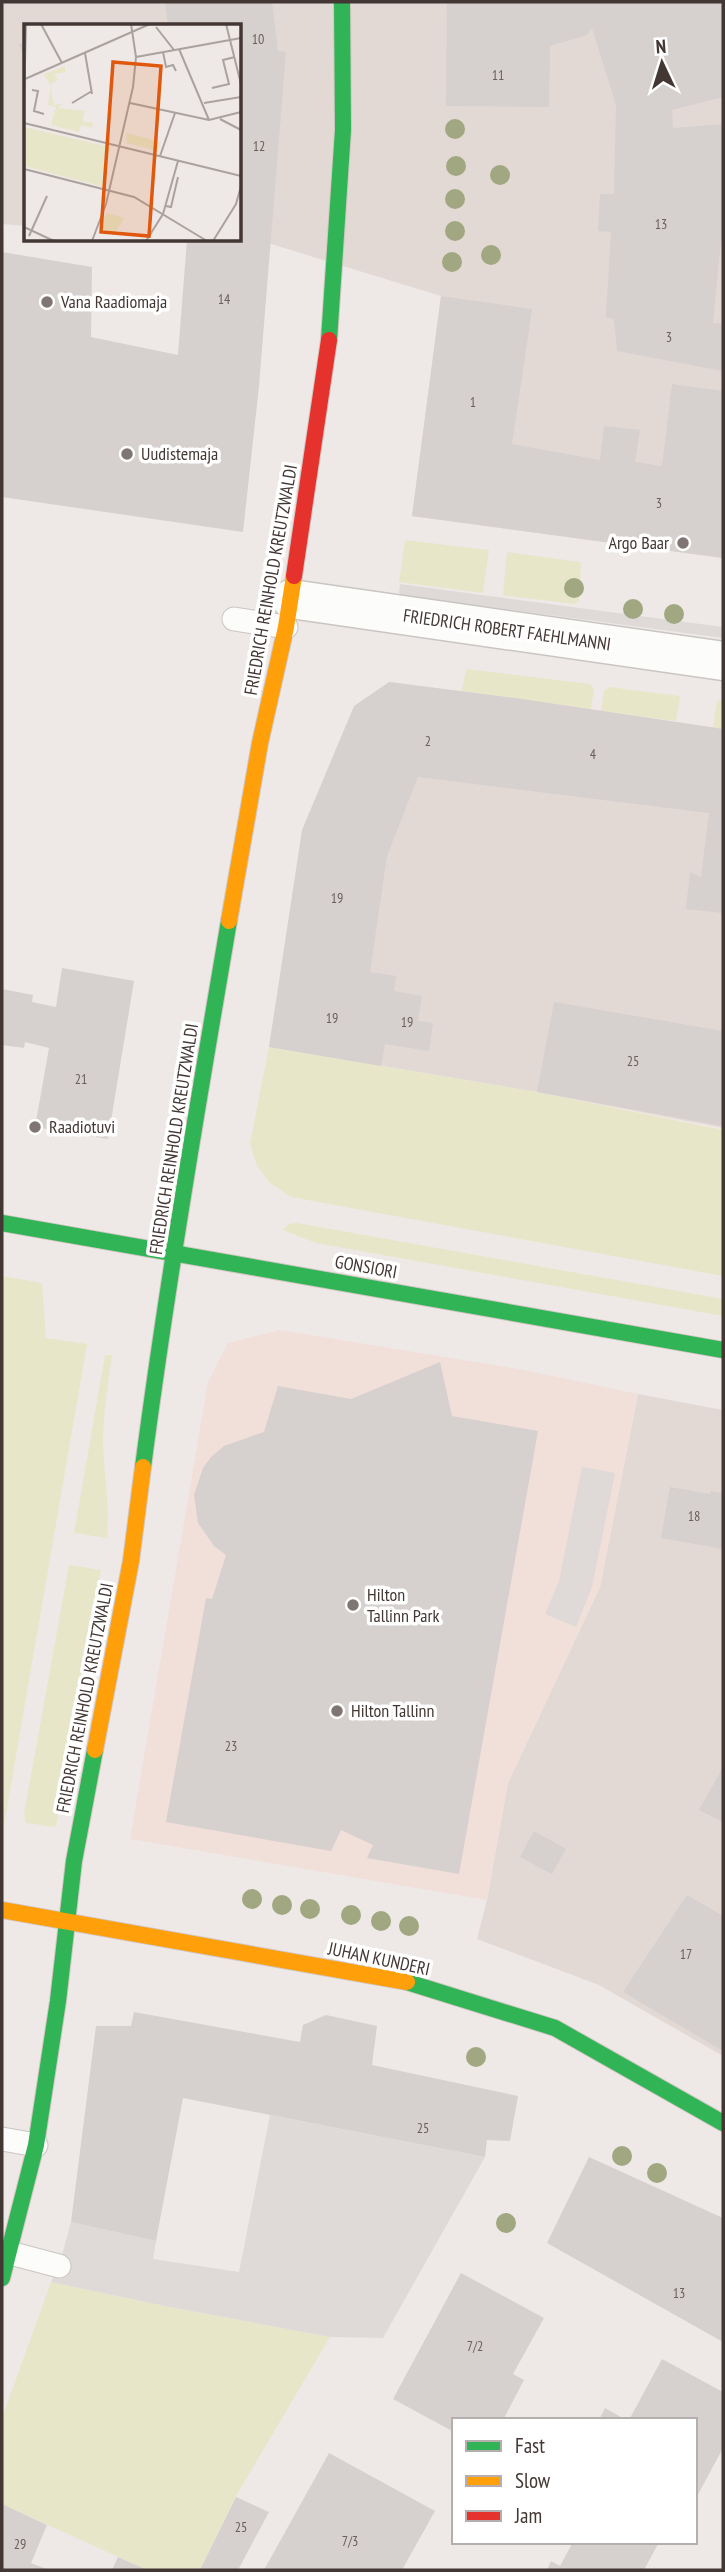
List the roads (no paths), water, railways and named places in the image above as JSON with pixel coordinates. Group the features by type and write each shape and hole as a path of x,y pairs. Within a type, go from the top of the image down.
{"street":[{"name":"FRIEDRICH REINHOLD KREUTZWALDI","path":"2,2277 36,2145 68,1922 74,1861 131,1561 174,1252 260,743 288,613 328,356 343,130 342,2"},
{"name":"FRIEDRICH ROBERT FAEHLMANNI","path":"288,613 723,661"},
{"name":"GONSIORI","path":"2,1223 723,1350"},
{"name":"JUHAN KUNDERI","path":"2,1910 405,1981 555,2028 723,2123"}],"lane":[{"path":"234,620 288,613"},
{"path":"2,2139 36,2145"},
{"path":"10,2253 59,2266"}],"place":[{"name":"Vana Raadiomaja","path":"47,302"},
{"name":"Uudistemaja","path":"127,454"},
{"name":"Argo Baar","path":"683,543"},
{"name":"Raadiotuvi","path":"35,1127"},
{"name":"Hilton Tallinn Park","path":"353,1605"},
{"name":"Hilton Tallinn","path":"337,1711"}]}
